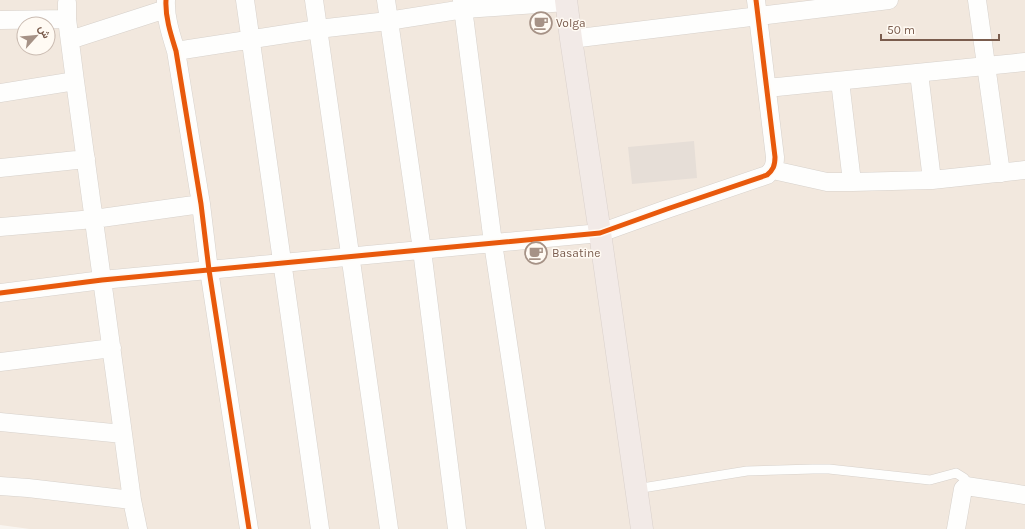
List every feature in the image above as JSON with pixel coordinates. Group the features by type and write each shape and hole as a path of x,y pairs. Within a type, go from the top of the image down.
{"highway":[{"path":"567,1 571,39 642,529"}],"street":[{"path":"245,0 320,529"},
{"path":"314,0 389,529"},
{"path":"386,0 422,250 457,529"},
{"path":"571,39 756,8 889,0"},
{"path":"976,0 1001,172"},
{"path":"176,51 318,29 388,21 463,5 567,1"},
{"path":"70,40 166,5 171,34 176,51 201,204 209,270 249,529"},
{"path":"463,5 493,243 536,529"},
{"path":"0,293 102,280 600,233 760,178 773,170 775,165 775,157 756,8"},
{"path":"0,20 67,11 75,81 132,500 138,529"},
{"path":"767,88 1025,62"},
{"path":"919,73 932,180"},
{"path":"0,93 75,81"},
{"path":"840,81 852,182"},
{"path":"0,168 86,159"},
{"path":"773,170 826,182 932,180 1025,170"},
{"path":"0,227 94,219 201,204"},
{"path":"0,362 112,348"},
{"path":"0,422 123,434"},
{"path":"0,486 132,500"},
{"path":"956,529 963,489 966,486 1025,495"}],"lane":[{"path":"636,489 747,471 812,469 829,469 930,480 956,473 964,478 971,487"}],"shaded area":[{"path":"0,0 1025,0 1025,529 30,529 0,525"}],"building":[{"path":"694,141 697,178 632,184 628,147"}],"cycle path":[{"path":"166,0 167,19 176,51 201,204 209,270 249,529"},
{"path":"0,293 102,280 600,233 767,175 773,168 775,157 756,0"}],"place":[{"name":"Volga","path":"541,23"},
{"name":"Basatine","path":"536,253"}]}
